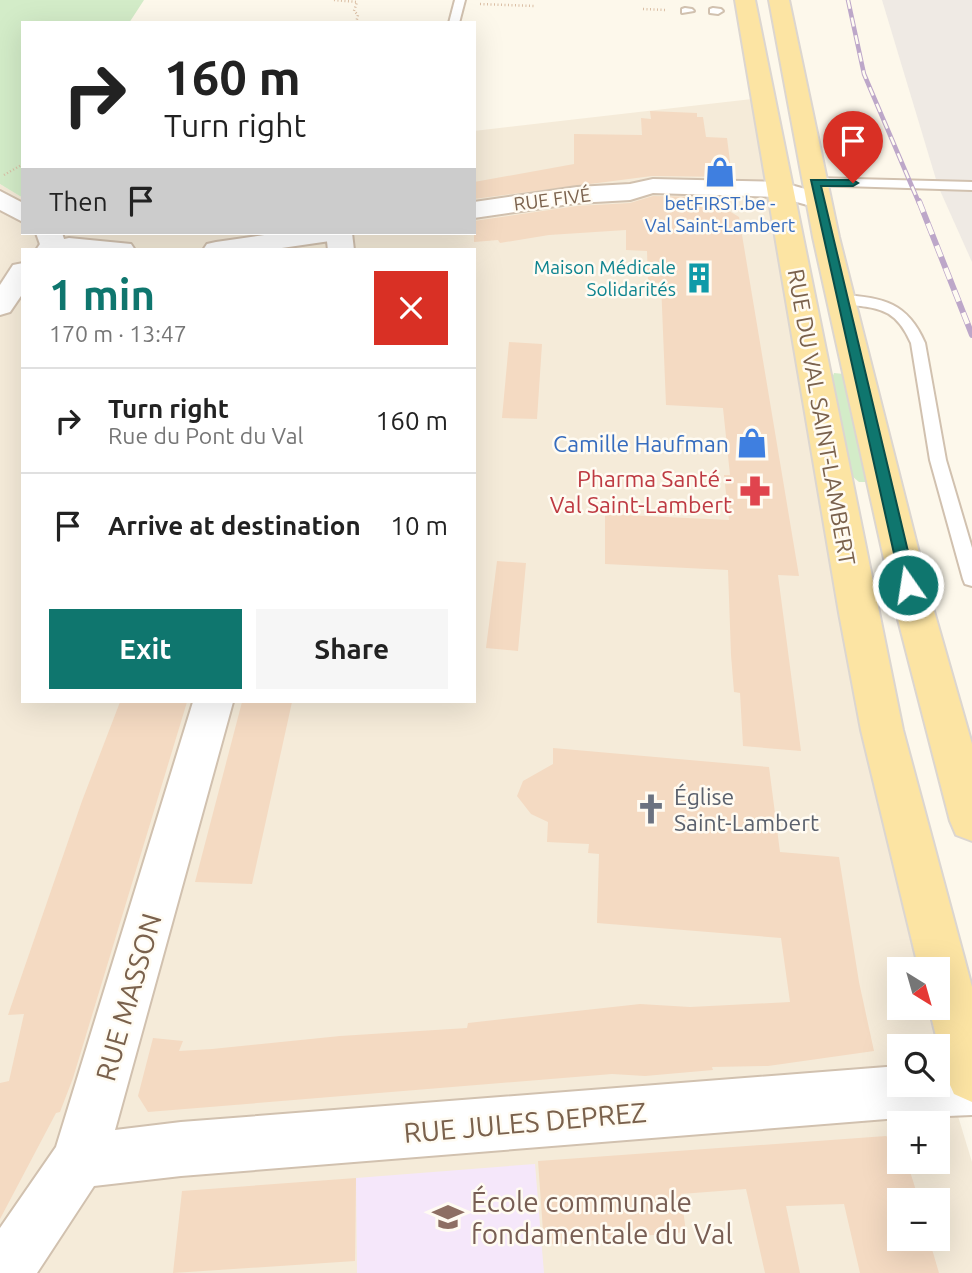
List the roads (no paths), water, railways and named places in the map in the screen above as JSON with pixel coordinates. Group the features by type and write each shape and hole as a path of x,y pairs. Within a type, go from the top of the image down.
{"main road":[{"name":"RUE DU VAL SAINT-LAMBERT","path":"745,0 799,195 841,299 913,604 972,821"},
{"name":"RUE DU VAL SAINT-LAMBERT","path":"779,0 799,195 858,613 924,901 972,1076"}],"street":[{"name":"RUE FIVÉ","path":"476,210 577,195 630,192 645,199 659,201 799,195"},
{"path":"0,199 21,213"},
{"path":"229,248 317,235"},
{"path":"51,244 103,248"},
{"path":"0,306 21,274"},
{"name":"RUE MASSON","path":"4,1273 79,1161 213,703"},
{"name":"RUE JULES DEPREZ","path":"79,1161 181,1149 900,1092 972,1090"}],"lane":[{"path":"455,21 460,0"},
{"path":"799,195 972,187"},
{"path":"841,299 872,302 891,308 904,316 912,327 918,342 938,460 972,579"}],"railway":[{"path":"848,0 864,74 919,203"},
{"path":"919,201 972,335"}],"place":[{"name":"betFIRST.be - Val Saint-Lambert","path":"720,172"},
{"name":"Maison Médicale Solidarités","path":"699,278"},
{"name":"Camille Haufman","path":"752,443"},
{"name":"Pharma Santé - Val Saint-Lambert","path":"755,491"},
{"name":"Église Saint-Lambert","path":"651,809"},
{"name":"École communale fondamentale du Val","path":"448,1217"}]}
